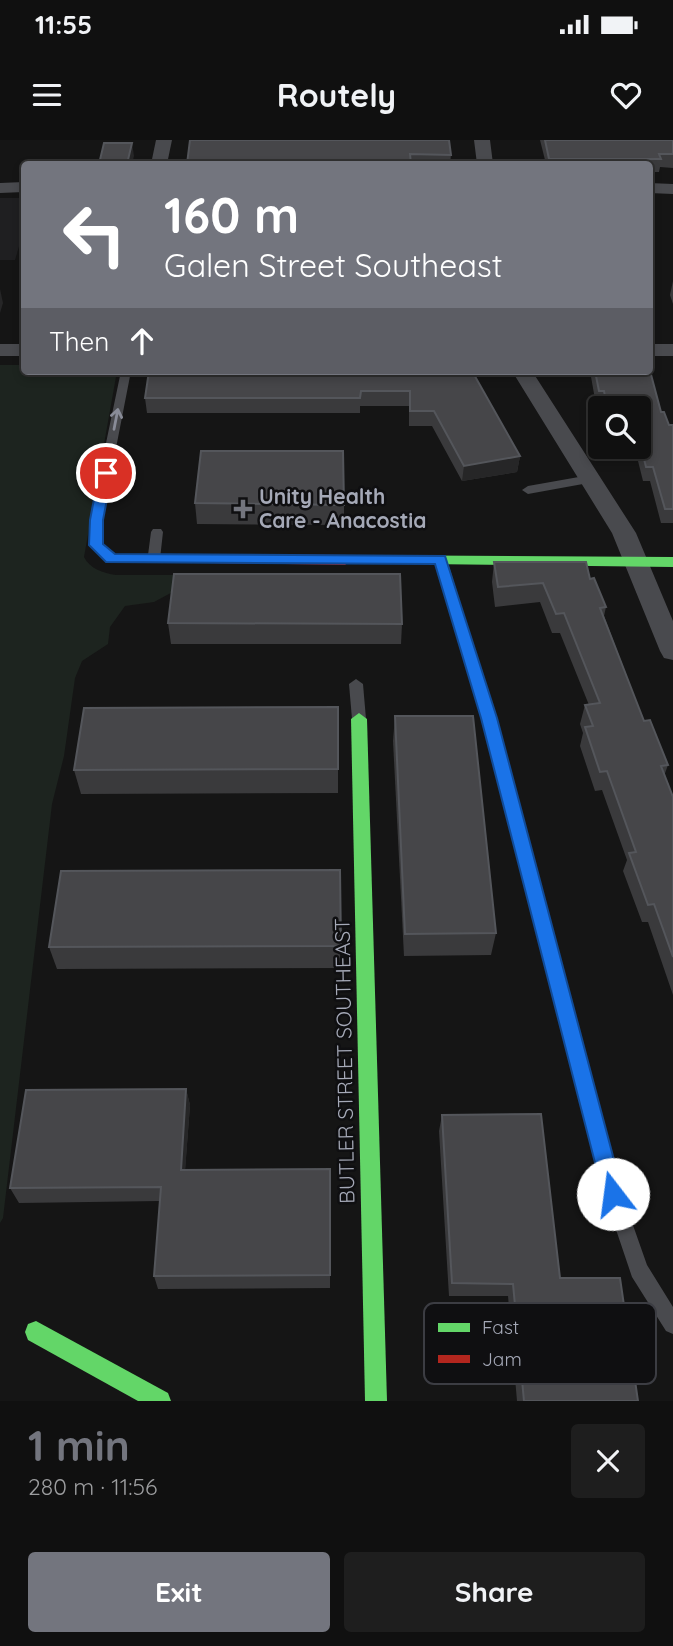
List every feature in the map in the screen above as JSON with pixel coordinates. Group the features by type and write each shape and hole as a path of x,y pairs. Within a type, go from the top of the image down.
{"street":[{"path":"160,161 164,140"},
{"path":"482,140 485,161"},
{"path":"0,188 21,187"},
{"path":"653,188 673,188"},
{"path":"0,350 21,350"},
{"path":"653,350 673,350"},
{"path":"525,375 624,533 673,650"},
{"path":"153,559 673,562"},
{"name":"BUTLER STREET SOUTHEAST","path":"359,719 376,1401"},
{"path":"36,1332 160,1401"}],"lane":[{"path":"125,375 96,520 96,545 111,558 153,559 157,532"},
{"path":"528,490 590,479"},
{"path":"441,559 489,718 613,1194 639,1270 673,1324"},
{"path":"356,684 359,719"}],"shaded area":[{"path":"0,198 21,198 21,240 15,260 0,260"},
{"path":"0,365 21,365 21,375 116,375 84,557 97,570 116,575 388,575 180,588 154,602 125,606 110,627 108,644 82,661 75,678 64,756 52,804 3,1218 0,1223"}],"building":[{"path":"190,140 449,140 451,155 410,154 411,161 187,161"},
{"path":"545,140 673,140 673,154 659,154 661,159 549,159"},
{"path":"104,143 132,143 128,161 100,161"},
{"path":"148,375 474,375 520,456 464,466 434,411 410,411 410,391 361,391 360,398 145,398"},
{"path":"596,375 651,375 661,412 664,412 669,425 673,425 673,509 665,509 653,467 646,467 644,459 651,459 651,396 605,396 604,391 599,391"},
{"path":"201,451 343,451 344,505 195,503"},
{"path":"494,562 586,562 590,579 594,578 606,607 600,608 644,721 650,720 668,765 661,766 673,797 673,957 654,904 648,905 629,853 636,852 607,771 600,772 585,727 593,726 585,705 600,703 564,613 556,614 543,583 498,587"},
{"path":"174,574 400,574 402,624 168,623"},
{"path":"338,707 338,769 74,770 84,708"},
{"path":"395,716 473,716 496,933 405,934"},
{"path":"340,870 341,946 49,947 61,871"},
{"path":"186,1089 181,1170 330,1169 330,1275 154,1276 161,1187 10,1188 26,1090"},
{"path":"541,1114 560,1278 620,1278 624,1303 515,1303 513,1284 452,1283 442,1115"},
{"path":"522,1384 636,1384 638,1401 524,1401"}],"traffic: fast":[{"path":"345,560 673,562"},
{"path":"359,719 376,1401"},
{"path":"36,1332 160,1401"}],"traffic: jam":[{"path":"154,559 345,560"}],"place":[{"name":"Unity Health Care - Anacostia","path":"243,509"}],"route":[{"path":"106,473 96,520 96,545 111,558 441,559 489,718 613,1194"}]}
